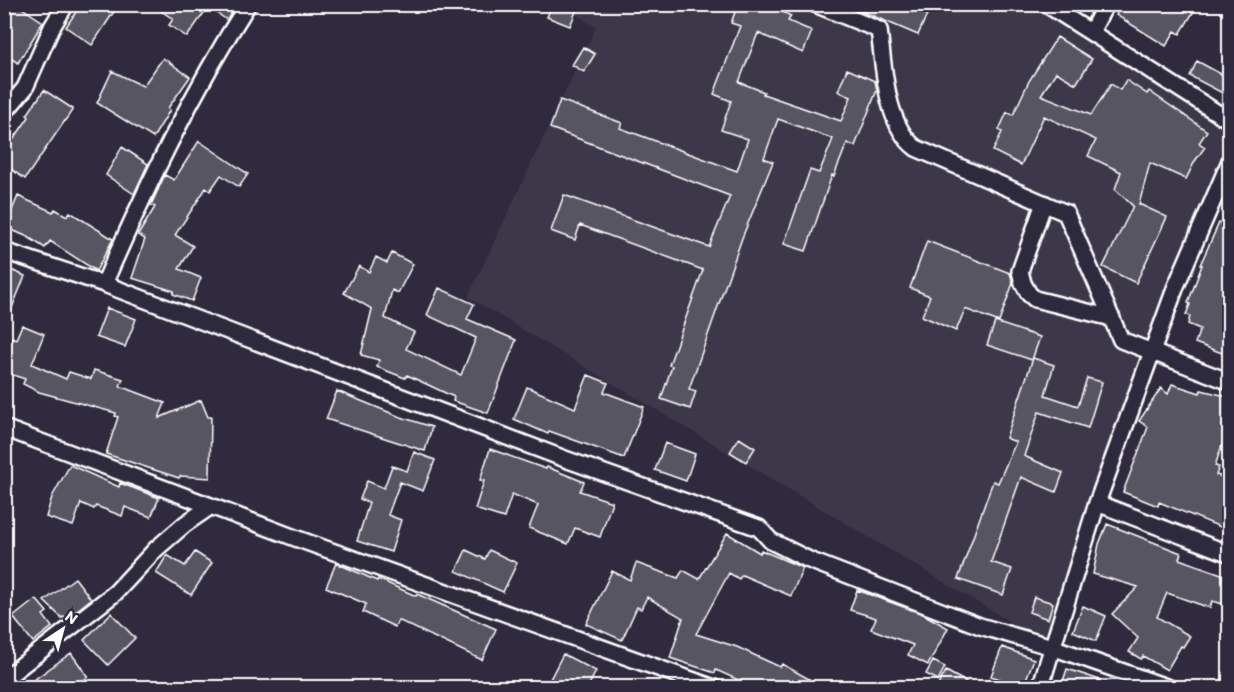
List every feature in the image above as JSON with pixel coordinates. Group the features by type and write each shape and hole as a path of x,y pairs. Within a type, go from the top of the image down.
{"street":[{"path":"4,113 25,88 52,27 66,4"},
{"path":"104,284 183,114 248,4"},
{"path":"815,4 879,30 889,99 899,129 908,142 916,148 1066,213 1121,340 1230,382"},
{"path":"1046,4 1230,121"},
{"path":"1091,32 1106,4"},
{"path":"1040,687 1097,503 1151,353 1176,286 1230,161"},
{"path":"1044,203 1020,271 1029,294 1035,299 1112,318"},
{"path":"4,252 104,284 565,459 759,528 771,541 809,560 980,626 1052,647 1169,687"},
{"path":"4,428 211,507 714,687"},
{"path":"1097,503 1230,554"},
{"path":"4,679 115,592 156,549 211,507"}],"shaded area":[{"path":"561,5 1042,5 1229,121 1229,166 1052,647 468,297 596,27"}],"building":[{"path":"9,4 16,4 43,22 18,63 4,54 4,12"},
{"path":"81,4 119,4 92,45 66,27"},
{"path":"151,4 236,4 227,20 208,7 187,37 169,25 173,19"},
{"path":"552,4 579,4 570,26 547,17"},
{"path":"738,4 766,4 791,16 788,21 812,31 803,53 758,33 739,82 764,92 763,94 841,121 851,97 838,91 847,69 875,81 877,90 855,146 847,143 834,176 832,175 806,251 784,244 810,170 819,173 833,139 778,119 764,158 773,162 742,238 689,389 696,391 690,409 661,399 672,366 669,365 703,270 580,225 575,240 551,231 564,195 709,247 730,196 550,128 560,100 622,123 620,128 737,171 748,139 721,130 731,101 714,94 740,26 731,23"},
{"path":"845,4 911,4 928,12 918,35"},
{"path":"1122,4 1194,4 1191,9 1194,11 1180,34 1175,31 1166,46 1116,15"},
{"path":"1057,37 1092,59 1076,84 1056,72 1041,95 1091,115 1111,84 1120,90 1126,80 1147,94 1149,91 1207,131 1199,143 1205,147 1186,179 1150,163 1139,204 1167,217 1136,283 1103,267 1133,206 1115,189 1121,172 1088,156 1096,140 1044,116 1021,165 993,151 1002,132 999,130 1007,112 1013,115 1029,81"},
{"path":"583,47 595,54 584,72 572,65"},
{"path":"163,58 190,77 168,108 170,110 153,138 97,103 112,71 143,86"},
{"path":"1197,61 1230,79 1230,97 1190,76"},
{"path":"44,90 73,109 25,179 4,164 4,153 29,117 27,115"},
{"path":"199,141 248,174 239,187 221,175 210,191 206,188 175,235 193,246 179,269 201,278 192,301 173,294 174,291 132,278 145,239 138,235 155,207 151,205 162,181 165,175 174,180"},
{"path":"122,147 148,164 134,194 106,175"},
{"path":"18,196 53,212 55,209 67,216 70,212 113,239 96,271 50,241 45,248 28,237 5,227"},
{"path":"1219,223 1230,227 1230,356 1195,343 1200,329 1188,324 1190,316 1186,315 1202,265 1200,265"},
{"path":"927,241 1010,273 1013,283 999,322 965,309 956,331 922,316 930,296 910,288"},
{"path":"392,253 413,264 398,293 392,290 385,318 414,332 406,349 461,375 476,338 427,315 439,288 474,304 467,319 516,340 488,413 453,401 454,397 407,375 405,378 377,367 379,360 361,355 372,309 344,293 359,266 369,272 376,257 387,263"},
{"path":"4,267 25,276 5,325 4,325"},
{"path":"107,308 136,319 125,347 96,337"},
{"path":"995,322 1040,337 1032,360 987,345"},
{"path":"22,325 44,334 32,364 66,379 69,372 91,379 94,370 123,379 120,386 165,403 159,418 201,400 208,417 211,417 210,478 180,476 179,478 106,454 118,417 115,416 116,413 39,392 23,384 25,379 4,372 4,343 9,345 12,337 16,339"},
{"path":"1033,358 1054,365 1045,395 1078,406 1087,378 1102,382 1088,428 1039,412 1024,456 1063,473 1056,492 1021,477 991,562 1012,569 1003,595 958,579 993,481 998,483 1016,442 1006,438"},
{"path":"588,375 608,383 604,392 644,407 624,458 549,431 548,434 514,419 527,387 575,408"},
{"path":"1172,384 1200,393 1201,390 1230,397 1230,421 1215,466 1219,467 1216,475 1230,479 1230,531 1159,502 1158,506 1123,492 1148,427 1139,421 1161,388 1168,394"},
{"path":"337,391 432,427 425,451 326,419"},
{"path":"739,438 755,448 746,462 730,452"},
{"path":"665,443 695,454 686,481 655,470"},
{"path":"490,449 546,469 547,467 584,482 580,491 612,502 600,537 575,528 568,544 529,528 538,505 512,494 504,518 475,509 484,481 480,480"},
{"path":"414,452 435,460 423,491 400,482 388,515 401,520 391,552 357,541 369,503 360,499 367,481 384,488 392,466 407,471"},
{"path":"70,465 119,487 120,483 159,498 151,517 125,507 122,516 81,503 73,526 46,517 52,497"},
{"path":"1107,524 1181,553 1179,559 1230,577 1230,606 1212,601 1210,608 1167,593 1157,617 1190,636 1183,647 1181,646 1167,670 1143,656 1141,659 1129,652 1138,638 1112,614 1138,587 1093,574 1099,544"},
{"path":"727,533 760,553 761,550 803,568 791,596 742,575 739,579 729,573 696,634 737,647 780,667 782,664 809,679 804,687 754,687 716,670 715,673 670,658 683,618 647,597 641,609 637,607 622,640 586,624 612,571 630,580 636,563 678,578 683,570 699,579"},
{"path":"466,550 485,559 489,550 517,563 503,592 456,571"},
{"path":"195,552 212,563 191,595 156,573 167,555 185,566"},
{"path":"336,563 416,596 417,594 496,629 482,660 398,620 395,627 363,612 366,604 326,587"},
{"path":"75,578 91,599 66,619 62,618 44,601"},
{"path":"857,590 923,614 948,628 928,665 908,655 913,645 871,629 876,618 850,610"},
{"path":"1034,597 1053,603 1048,619 1029,612"},
{"path":"36,599 47,612 43,615 52,627 33,642 13,617"},
{"path":"1083,606 1106,616 1096,641 1073,631"},
{"path":"111,613 135,638 108,665 84,640"},
{"path":"1002,647 1034,659 1023,687 991,676"},
{"path":"71,653 88,677 73,687 24,687"},
{"path":"563,654 596,671 588,687 546,687"},
{"path":"933,661 945,667 938,680 926,674"},
{"path":"1067,669 1115,685 1115,687 1061,687"},
{"path":"946,671 975,687 937,687"}]}
